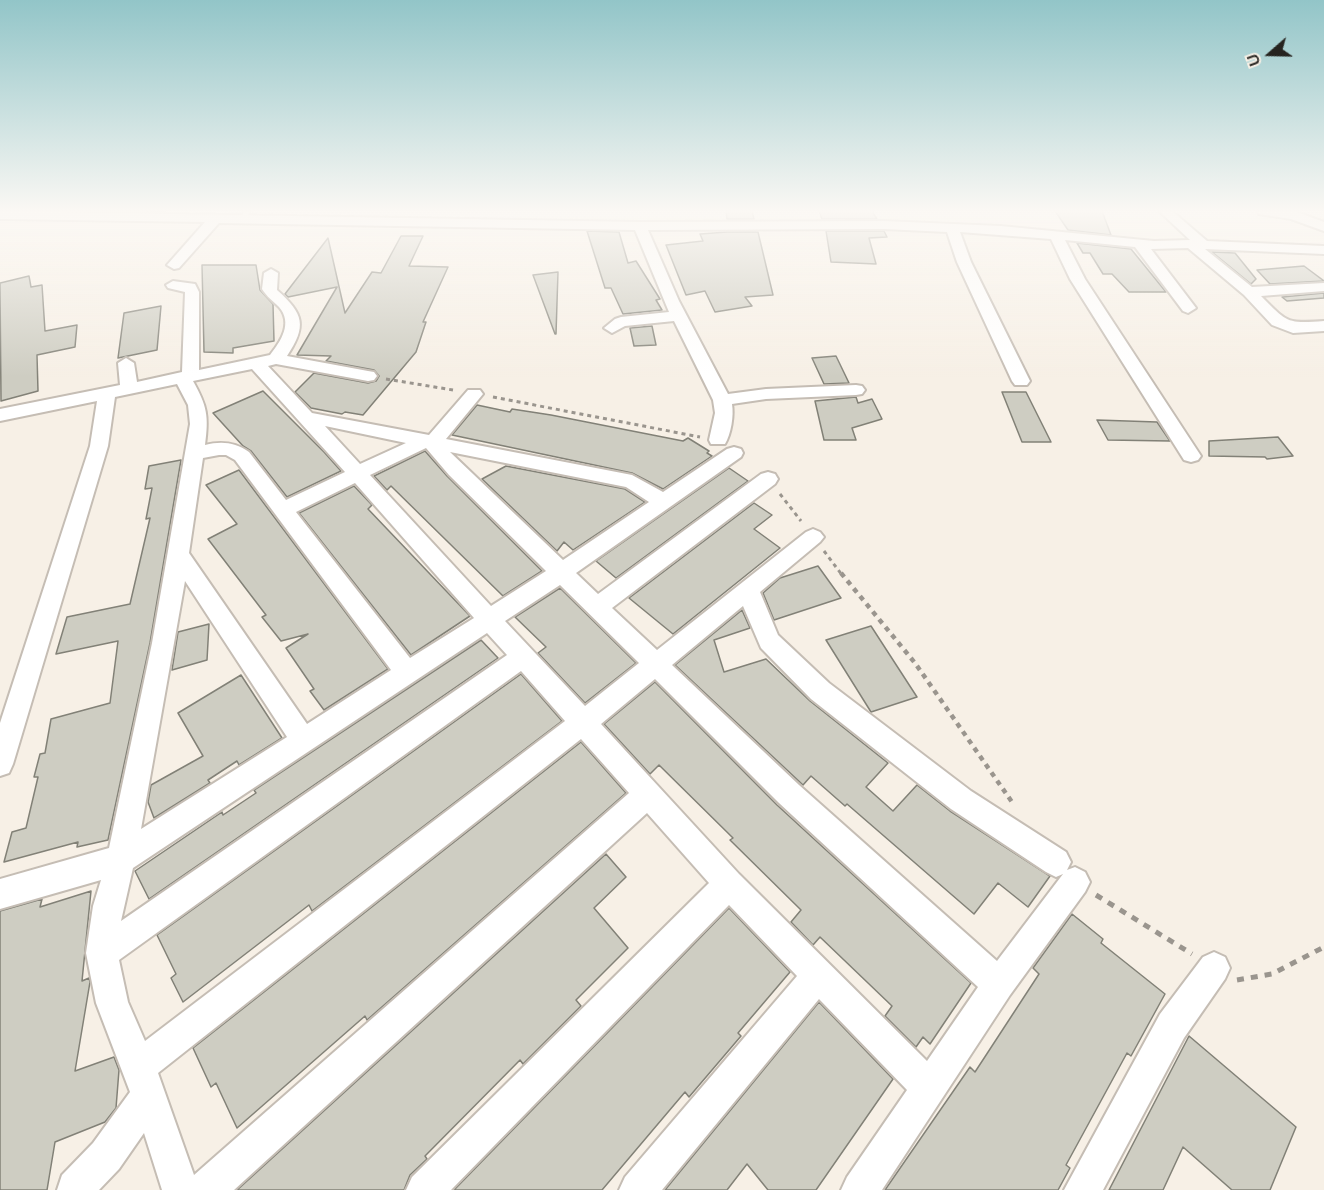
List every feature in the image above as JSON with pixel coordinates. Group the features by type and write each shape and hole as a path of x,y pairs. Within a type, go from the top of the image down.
{"street":[{"path":"0,894 121,859 562,572 664,502 726,447 722,400 657,267"},
{"path":"966,267 1021,381"},
{"path":"1070,267 1191,456"},
{"path":"1157,267 1188,308"},
{"path":"1221,267 1287,327 1324,326"},
{"path":"271,273 269,287 272,294 282,301 293,320 290,339 276,359"},
{"path":"172,285 190,287 192,292 186,376 197,405 199,424 146,736 121,859 108,906 102,954 112,1003 144,1081 181,1190"},
{"path":"1249,292 1324,287"},
{"path":"612,328 621,322 680,316"},
{"path":"0,415 276,359 368,376"},
{"path":"126,363 129,390"},
{"path":"256,363 729,884 930,1089"},
{"path":"722,400 766,394 856,390"},
{"path":"0,764 99,446 107,394"},
{"path":"282,510 356,473 430,441 474,394"},
{"path":"306,417 623,480 644,488 664,502"},
{"path":"430,441 456,470 657,663 789,794 999,984"},
{"path":"194,454 220,448 236,451 407,673"},
{"path":"597,607 768,479"},
{"path":"75,1188 106,1156 144,1081 813,537"},
{"path":"178,553 303,741"},
{"path":"748,589 769,641 820,692 961,800 1065,872 999,984 860,1190"},
{"path":"102,954 523,657"},
{"path":"206,1190 648,794"},
{"path":"425,1190 729,884"},
{"path":"1083,1190 1172,1026 1214,968"},
{"path":"638,1190 818,976"}],"path":[{"path":"368,376 474,394 726,447"},
{"path":"768,479 848,585 899,644 938,695 1014,805"},
{"path":"1065,872 1236,980 1254,980 1279,973 1324,947"}],"building":[{"path":"202,267 256,267 260,290 273,304 274,341 233,348 233,353 204,352"},
{"path":"306,267 334,267 345,313 372,272 381,273 384,267 448,267 423,322 426,322 416,352 363,415 345,412 342,414 311,408 295,392 314,373 368,383 376,381 379,376 374,370 326,361 331,356 297,355 337,287 288,297 285,294"},
{"path":"598,267 639,267 660,299 656,300 662,310 623,314 611,288 605,288"},
{"path":"675,267 766,267 773,295 745,297 752,306 715,312 705,291 686,295"},
{"path":"1098,267 1145,267 1166,292 1129,292 1112,274 1103,274"},
{"path":"1230,267 1246,267 1256,279 1251,284"},
{"path":"1305,267 1324,281 1270,284 1257,270"},
{"path":"558,272 556,334 555,334 533,275"},
{"path":"29,276 31,287 42,285 45,331 77,325 75,347 37,355 38,391 1,401 0,283"},
{"path":"1324,293 1324,298 1287,301 1282,297"},
{"path":"161,306 157,350 118,358 124,313"},
{"path":"652,326 656,345 634,346 630,328"},
{"path":"836,356 849,383 824,384 812,358"},
{"path":"263,391 341,471 287,497 251,451 243,446 213,413"},
{"path":"1002,392 1026,392 1051,442 1022,442"},
{"path":"856,397 858,403 872,399 882,419 852,428 856,440 824,440 815,401"},
{"path":"477,405 510,412 512,409 551,415 683,441 688,438 709,451 707,453 712,456 663,489 632,473 452,435"},
{"path":"1097,420 1157,422 1170,441 1108,440"},
{"path":"1278,437 1293,456 1267,459 1265,457 1209,456 1209,441"},
{"path":"425,451 542,571 503,596 391,486 387,490 374,476"},
{"path":"181,460 150,643 108,840 77,847 78,842 4,862 12,832 26,828 38,777 34,777 40,754 45,753 51,719 110,703 118,641 56,654 67,617 130,604 150,518 146,519 152,488 145,489 149,466"},
{"path":"506,466 625,489 645,502 573,550 564,542 557,551 482,479"},
{"path":"729,468 748,481 616,578 596,561"},
{"path":"239,470 388,669 324,710 310,691 314,689 286,648 308,634 281,641 262,617 266,615 208,539 237,524 206,485"},
{"path":"354,486 372,505 368,509 470,616 411,655 299,513"},
{"path":"754,503 772,515 754,529 780,548 673,634 629,598"},
{"path":"818,566 841,598 774,620 763,593 780,578"},
{"path":"560,588 636,663 585,703 538,653 546,647 515,617"},
{"path":"742,610 750,628 714,640 724,672 766,659 810,701 888,763 866,787 893,811 917,785 950,811 1050,876 1028,907 998,883 974,914 847,804 845,806 811,776 803,785 675,665"},
{"path":"209,624 207,660 172,670 178,632"},
{"path":"871,626 917,697 871,712 826,640"},
{"path":"481,640 498,658 149,899 135,871 222,812 223,815 256,793 254,790"},
{"path":"521,674 562,721 312,911 309,905 183,1002 171,978 176,974 157,935"},
{"path":"241,675 282,738 239,765 237,761 208,780 210,783 154,818 148,802 151,785 203,756 178,713"},
{"path":"655,682 777,805 971,983 930,1044 923,1037 916,1047 885,1016 892,1006 820,937 813,945 791,922 801,910 730,840 733,838 659,765 650,774 604,724"},
{"path":"581,742 626,793 367,1020 365,1016 237,1128 216,1083 211,1087 193,1048"},
{"path":"606,854 626,877 594,908 628,948 576,1000 581,1006 523,1064 520,1060 425,1156 427,1159 410,1175 404,1190 237,1190"},
{"path":"91,891 82,981 89,978 90,982 75,1071 114,1057 119,1070 116,1108 105,1122 55,1142 47,1190 0,1190 0,911 42,899 40,907"},
{"path":"729,908 790,972 738,1033 741,1036 689,1097 685,1092 602,1190 454,1190"},
{"path":"1072,914 1103,939 1101,943 1165,994 1131,1056 1127,1053 1066,1165 1070,1168 1058,1190 885,1190 970,1067 975,1072 1039,974 1033,968"},
{"path":"819,1002 893,1079 816,1190 768,1190 747,1164 727,1190 665,1190"},
{"path":"1189,1036 1296,1127 1270,1190 1232,1190 1183,1147 1163,1190 1109,1190"}]}
